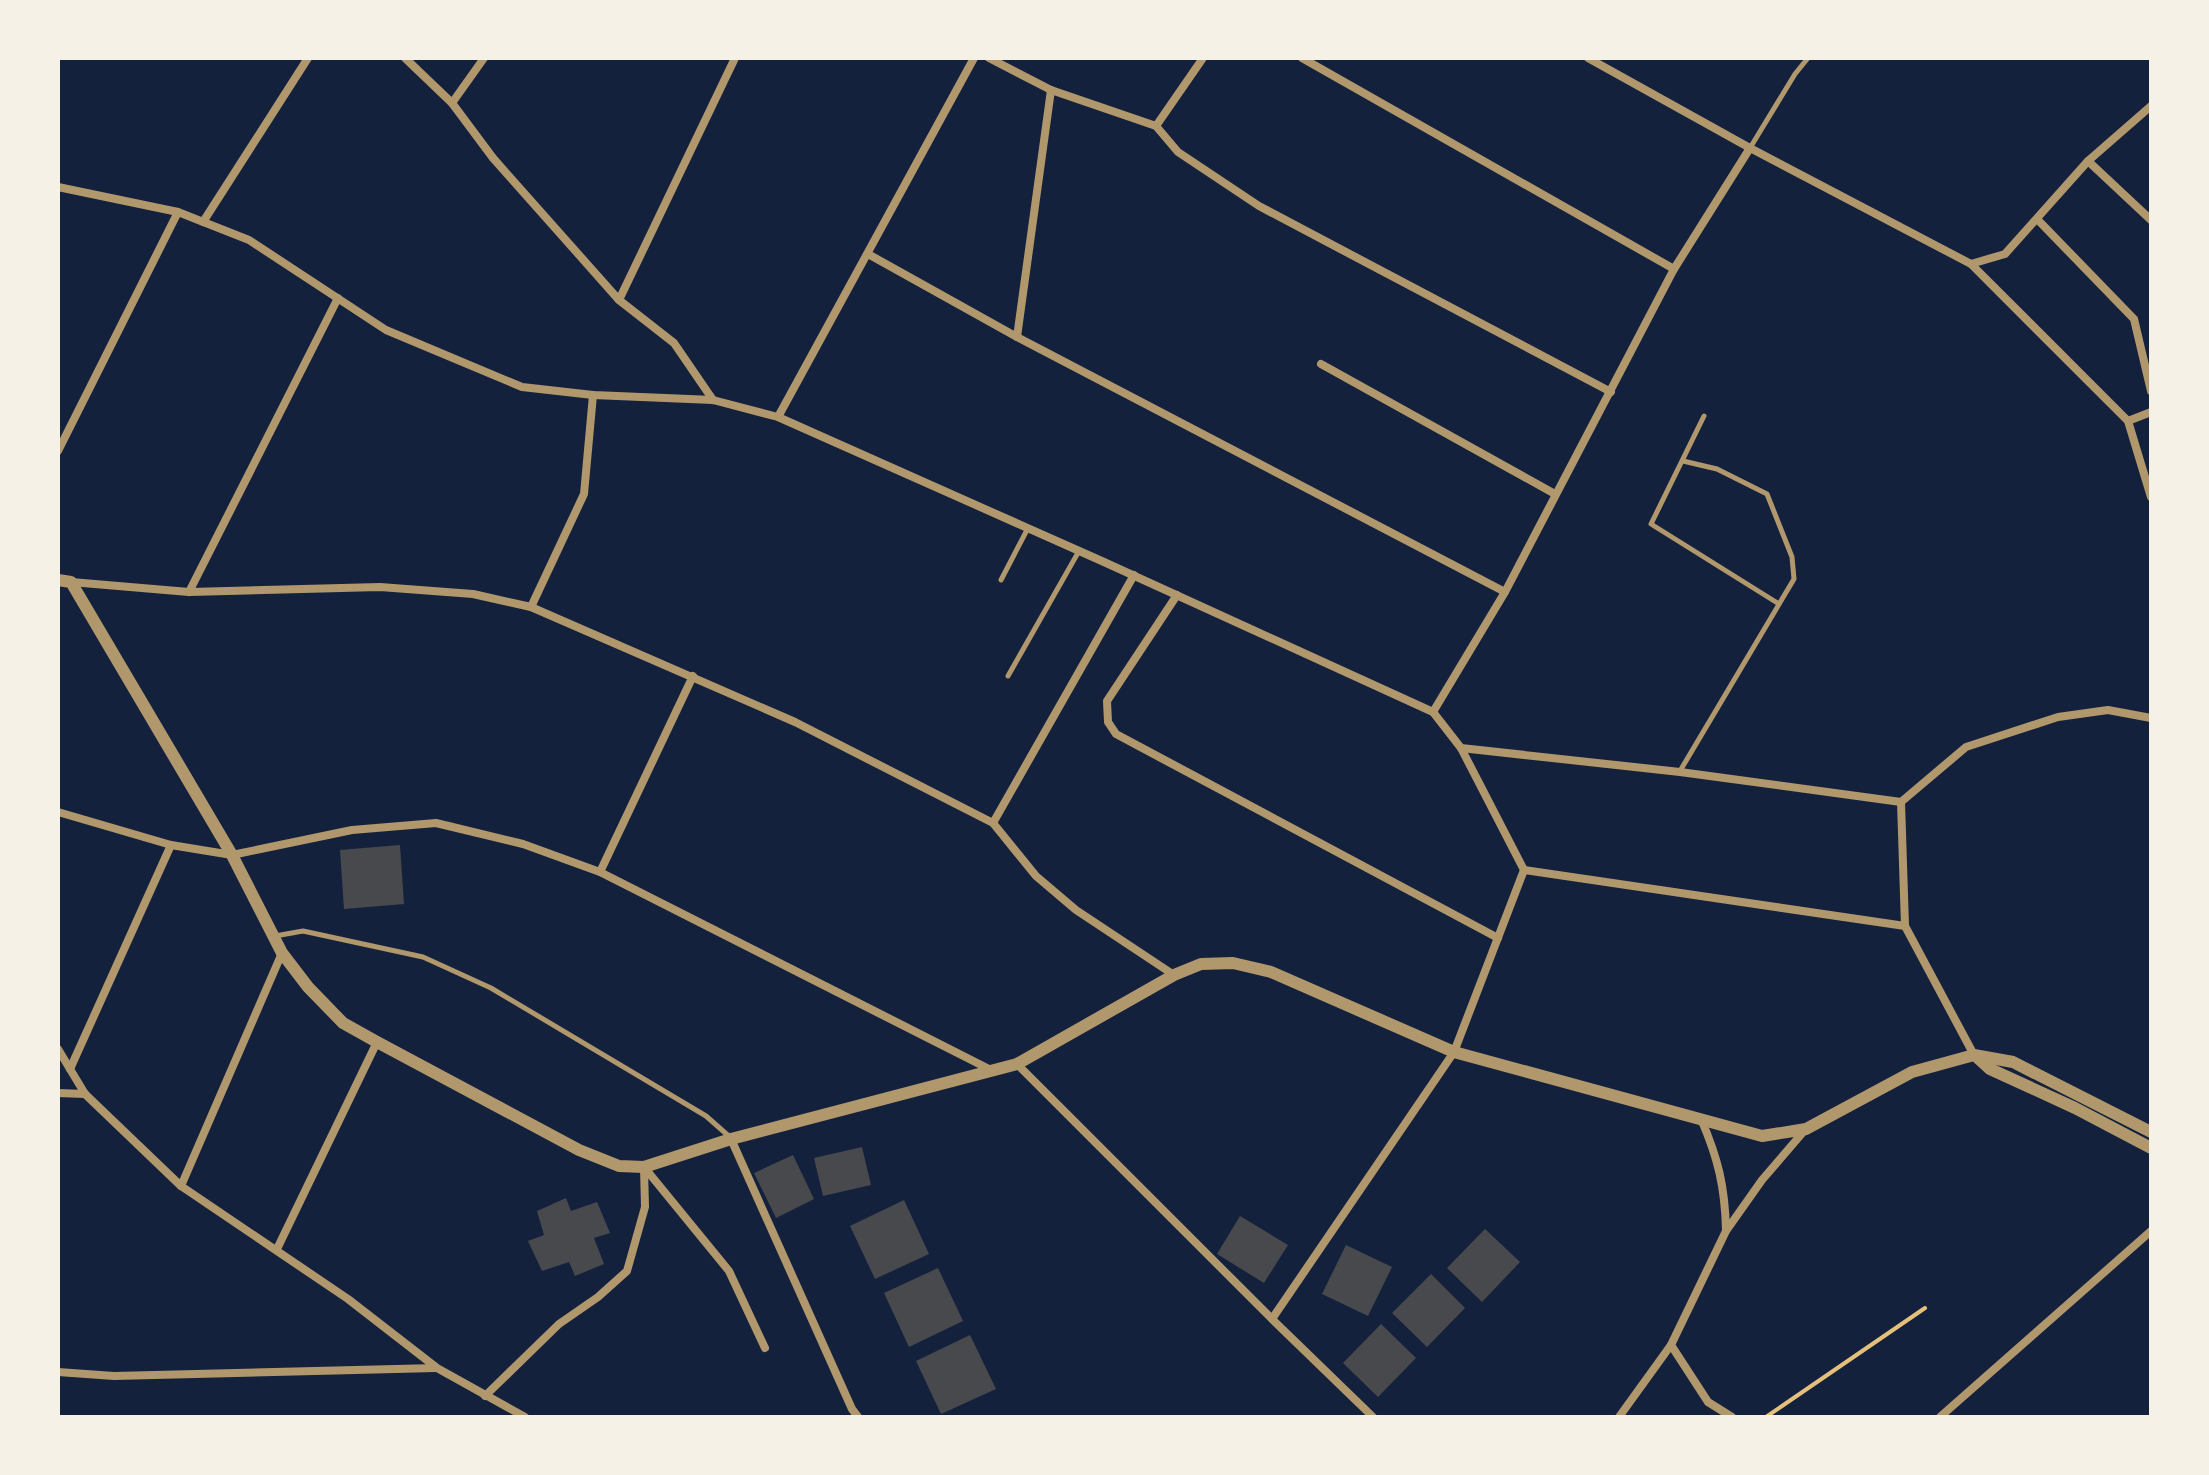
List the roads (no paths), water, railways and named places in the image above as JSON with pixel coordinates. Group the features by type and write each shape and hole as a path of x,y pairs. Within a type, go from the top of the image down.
{"street":[{"path":"203,222 308,58"},
{"path":"405,58 452,103 493,158 619,300 674,343 713,400"},
{"path":"452,103 484,58"},
{"path":"619,300 735,58"},
{"path":"778,417 974,58"},
{"path":"989,58 1051,90 1156,126 1178,152 1259,206 1611,392"},
{"path":"1156,126 1203,58"},
{"path":"1302,58 1674,269"},
{"path":"1588,58 1750,148 1971,264 2128,421 2151,497"},
{"path":"1017,337 1051,90"},
{"path":"1971,264 2005,254 2088,161 2151,106"},
{"path":"1433,712 1505,592 1674,269 1750,148"},
{"path":"2088,161 2151,220"},
{"path":"58,187 178,212 249,240 386,330 522,387 593,395 713,400 778,417 1433,712 1461,748 1524,870 1454,1052 1272,1319"},
{"path":"58,451 178,212"},
{"path":"2037,219 2134,319 2151,391"},
{"path":"868,254 1017,337 1505,592"},
{"path":"189,592 338,298"},
{"path":"1321,364 1555,494"},
{"path":"531,607 584,494 593,395"},
{"path":"2128,421 2151,412"},
{"path":"993,823 1134,575"},
{"path":"65,581 189,592 380,587 473,594 531,607 795,722 993,823 1036,876 1076,910 1174,975"},
{"path":"65,581 232,855 282,953 308,987 343,1023 579,1150 619,1166 644,1167 731,1139 1017,1064 1174,975 1201,964 1233,963 1271,972 1454,1052 1762,1136 1806,1129 1912,1072 1974,1055 2013,1062 2151,1132"},
{"path":"1177,595 1107,701 1108,722 1116,734 1498,938"},
{"path":"600,872 693,676"},
{"path":"1461,748 1680,772 1901,802 1966,747 2058,717 2108,710 2151,718"},
{"path":"1901,802 1905,926 1974,1055 1990,1069 2075,1108 2151,1148"},
{"path":"58,812 171,845 232,855 352,830 436,823 523,844 600,872 994,1071"},
{"path":"70,1069 171,845"},
{"path":"1524,870 1905,926"},
{"path":"181,1186 282,953"},
{"path":"277,1249 377,1042"},
{"path":"58,1049 85,1094 181,1186 348,1299 437,1368 525,1417"},
{"path":"1017,1064 1373,1417"},
{"path":"58,1093 85,1094"},
{"path":"1701,1119 1716,1154 1723,1181 1726,1231"},
{"path":"1619,1417 1671,1345 1726,1231 1762,1180 1806,1129"},
{"path":"731,1139 858,1417"},
{"path":"644,1167 729,1271 765,1348"},
{"path":"485,1396 559,1324 598,1297 627,1271 645,1207 644,1167"},
{"path":"1940,1417 2151,1231"},
{"path":"1671,1345 1708,1402 1732,1417"},
{"path":"58,1372 114,1376 437,1368"}],"lane":[{"path":"1750,148 1808,58"},
{"path":"1704,416 1651,524 1779,604"},
{"path":"1680,772 1794,579 1792,557 1767,494 1717,469 1683,461"},
{"path":"1001,580 1028,528"},
{"path":"1008,676 1079,551"},
{"path":"273,936 303,931 423,957 491,988 706,1116 731,1139"}]}
